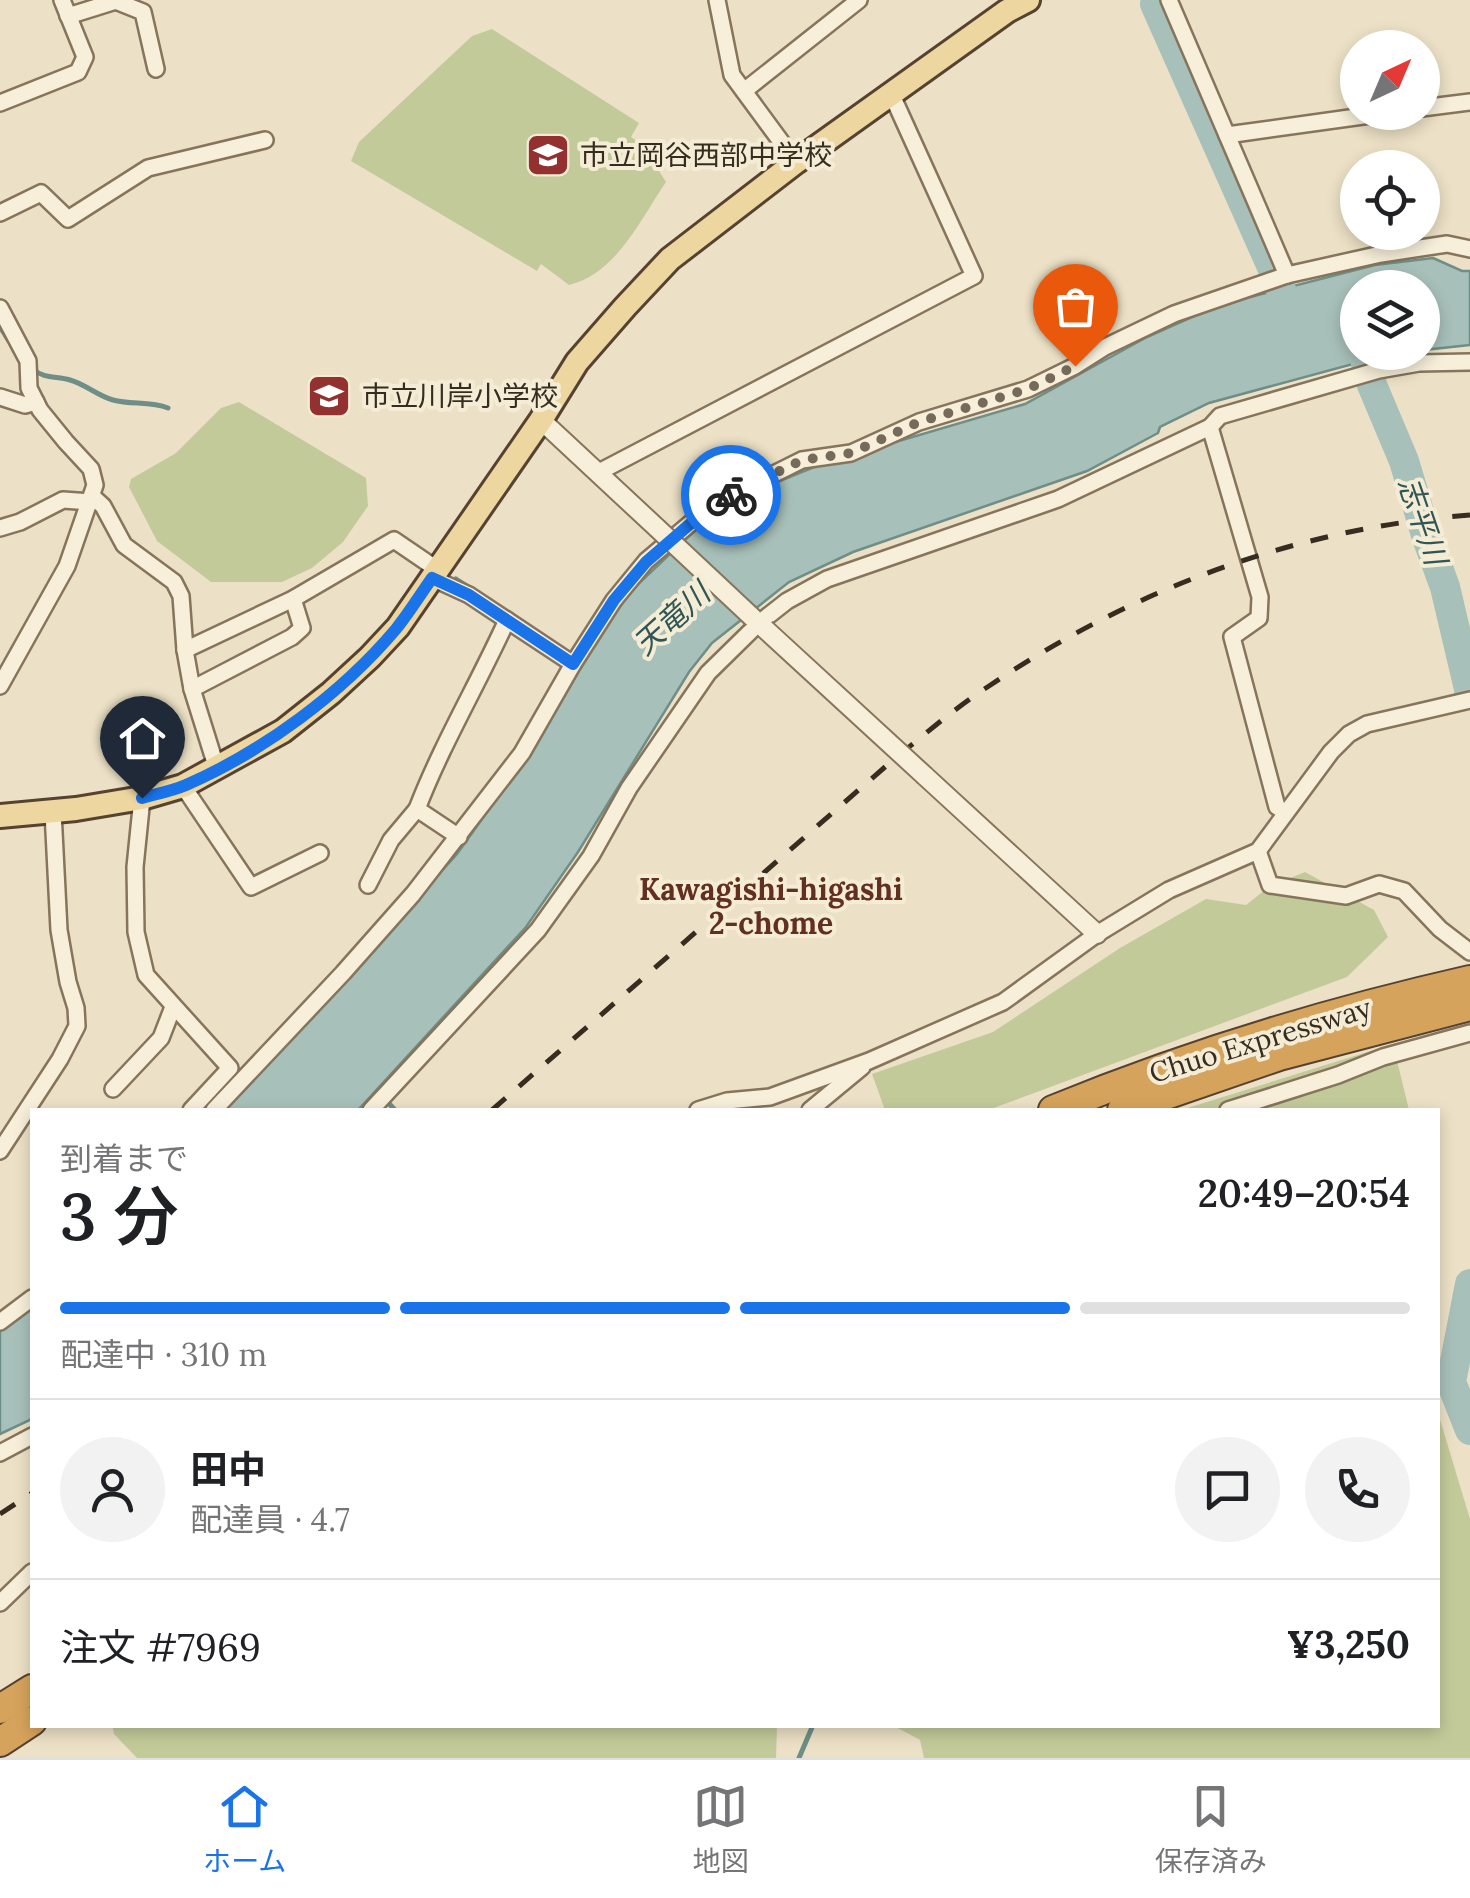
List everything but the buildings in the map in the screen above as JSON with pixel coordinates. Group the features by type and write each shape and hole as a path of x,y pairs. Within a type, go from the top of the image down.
{"highway":[{"name":"Chuo Expressway","path":"1058,1108 1273,1032 1466,1002"},
{"name":"Chuo Expressway","path":"1128,1108 1279,1056 1466,1002"},
{"path":"0,1709 30,1690"},
{"path":"0,1742 30,1723"}],"main road":[{"path":"0,816 142,798 183,786 283,731 331,693 398,627 577,362 670,259 1004,6 1028,0"}],"street":[{"path":"0,103 78,72 85,57 62,0"},
{"path":"717,0 732,75 796,162"},
{"path":"744,91 859,0"},
{"path":"1168,0 1287,276"},
{"path":"68,16 119,1 143,12 156,69"},
{"path":"600,472 974,276 891,93"},
{"path":"1440,106 1470,102"},
{"path":"1227,135 1340,119"},
{"path":"0,213 41,193 68,220 148,168 265,140"},
{"path":"216,1108 413,894 522,752 614,600 646,562 712,505 802,460 851,453 919,422 1028,389 1174,314 1287,276 1380,254 1447,244 1470,249"},
{"path":"0,308 28,362 29,388 36,402 91,469 95,485 68,566 0,686"},
{"path":"374,1108 538,930 591,856 629,788 708,673 787,601 827,579 1058,499 1210,427 1220,416 1371,372 1420,363 1470,362"},
{"path":"0,397 25,405 36,402"},
{"path":"541,420 1098,934"},
{"path":"1210,427 1260,596 1259,618 1232,638 1278,807 1285,812"},
{"path":"0,528 63,500 92,499 103,506 124,545 174,582 182,596 192,689 217,769"},
{"path":"185,650 293,599 394,540 435,574 573,664"},
{"path":"192,689 292,637 302,628 293,599"},
{"path":"368,885 392,840 417,808 436,761 507,620"},
{"path":"704,1108 727,1101 770,1098 869,1061 1003,1002 1098,934 1169,890 1258,851 1349,734 1367,724 1470,700"},
{"path":"183,786 251,888 320,852"},
{"path":"142,798 134,867 136,932 146,975 230,1068 193,1108"},
{"path":"417,808 459,836"},
{"path":"0,1151 77,1026 59,930 53,812"},
{"path":"1258,851 1270,885 1346,896 1379,884 1404,891 1470,952"},
{"path":"1234,1108 1383,1057 1466,1002"},
{"path":"113,1089 161,1038 173,1006"},
{"path":"812,1108 869,1061"},
{"path":"0,1322 30,1300"},
{"path":"0,1453 30,1437"},
{"path":"0,1603 30,1574"}],"green space":[{"path":"492,29 639,123 631,137 643,145 666,182 614,257 586,279 569,285 541,264 537,271 351,161 359,142 472,36"},
{"path":"239,402 366,478 368,506 343,542 312,568 282,582 211,582 157,541 129,487 131,479 176,453 221,408"},
{"path":"1305,872 1374,910 1388,937 1347,977 993,1108 884,1108 872,1074 993,1032 1120,948 1206,899 1246,905 1270,886"},
{"path":"1393,1044 1409,1108 1187,1108"},
{"path":"1440,1420 1470,1519 1470,1758 924,1758 920,1740 898,1728 1440,1728"},
{"path":"113,1728 777,1728 776,1758 137,1758"}],"water":[{"path":"1433,258 1470,271 1470,345 1440,348 1440,270 1356,270"},
{"name":"天竜川","path":"1340,274 1340,367 1209,403 1087,471 853,552 789,582 712,643 689,672 578,852 526,927 360,1108 227,1108 457,854 520,766 614,614 635,587 708,518 765,487 824,463 1025,404 1147,337 1219,305"},
{"path":"30,1308 30,1420 0,1434 0,1329"}],"waterway":[{"path":"1155,4 1295,326"},
{"path":"0,327 9,341"},
{"path":"33,369 76,382 113,400 168,408"},
{"name":"志平川","path":"1368,370 1404,461 1445,587 1470,693"},
{"path":"456,579 470,588"},
{"path":"383,1097 393,1108"},
{"name":"志平川","path":"1470,1284 1451,1382 1470,1430"},
{"path":"799,1758 812,1728"}],"railway":[{"path":"494,1108 893,760 964,703 1044,651 1159,593 1280,549 1406,522 1470,515"},
{"path":"0,1514 30,1494"}],"way so far":[{"path":"731,495 802,460 851,453 919,422 1028,389 1075,366"}],"place":[{"name":"市立岡谷西部中学校","path":"548,155"},
{"name":"市立川岸小学校","path":"329,396"}],"district":[{"name":"Kawagishi-higashi 2-chome","path":"771,907"}],"route":[{"path":"142,798 183,786 283,731 370,657 398,627 432,578 469,595 573,664 614,600 646,562 712,505 731,495"}]}
